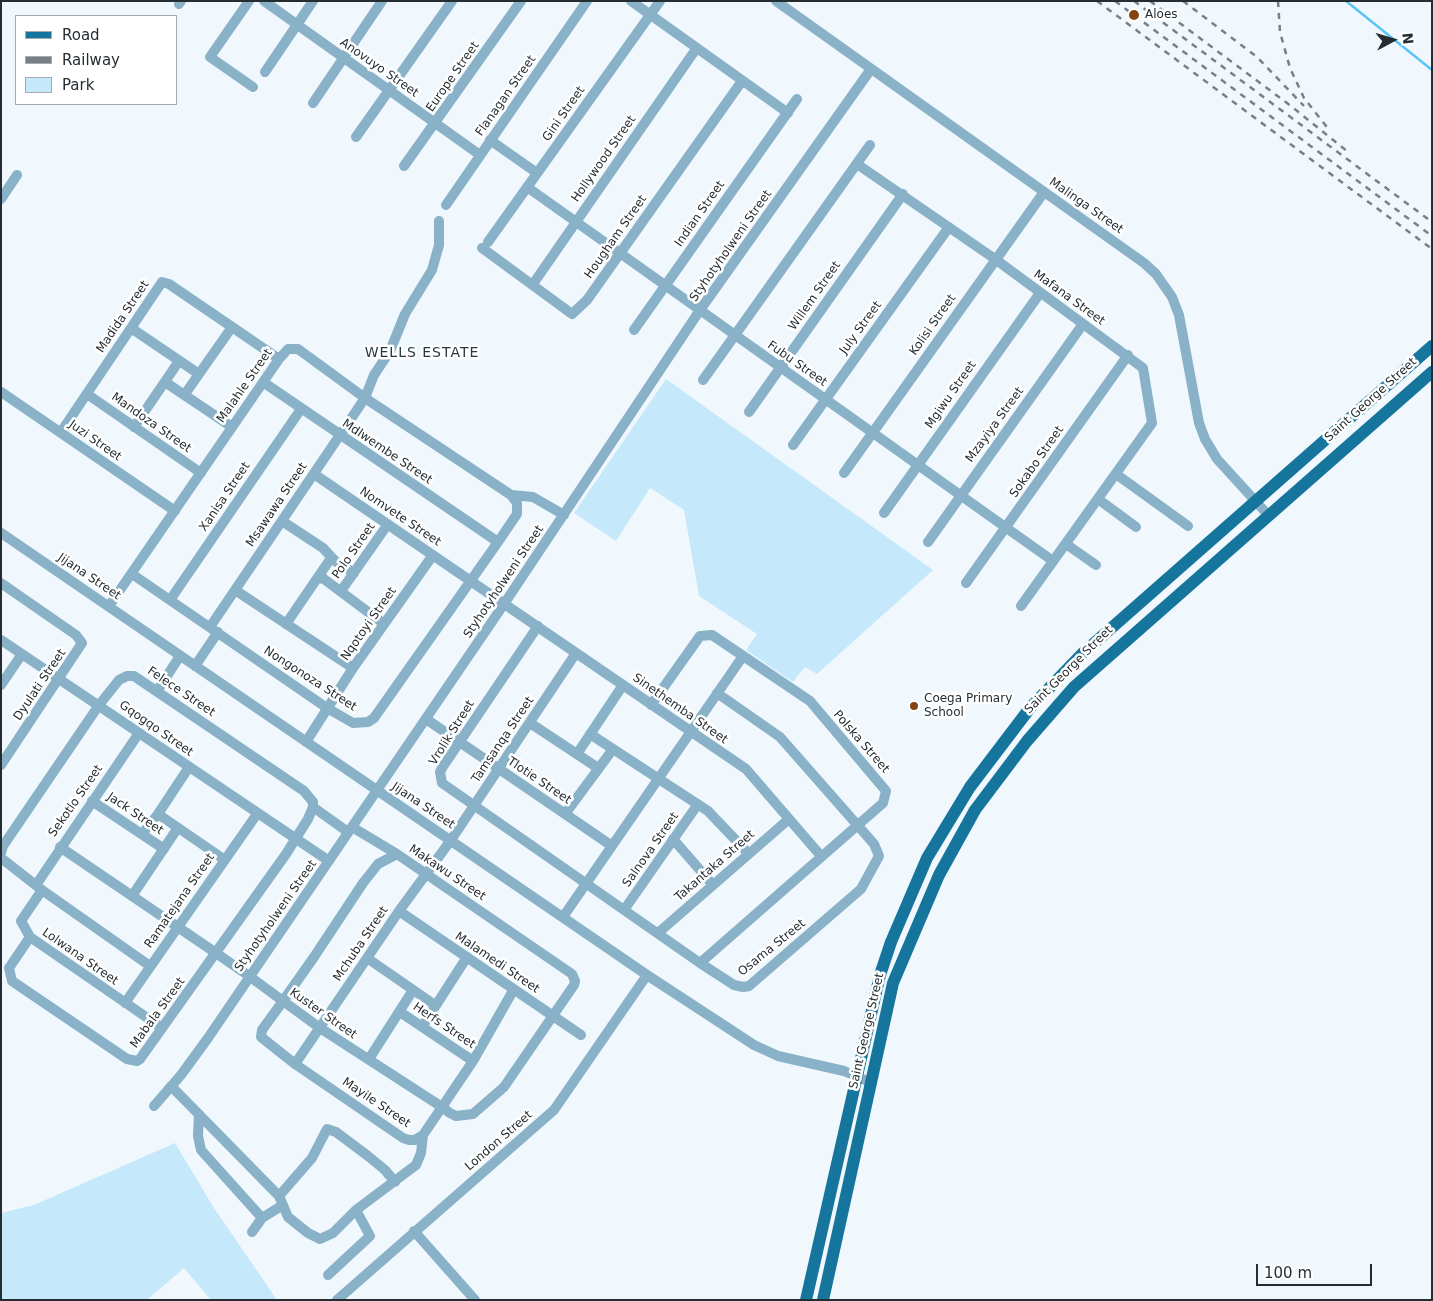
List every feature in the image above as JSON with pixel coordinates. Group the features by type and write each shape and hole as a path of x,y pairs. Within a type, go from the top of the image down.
{"main road":[{"name":"Saint George Street","path":"806,1300 880,976 909,897 945,827 988,761 1030,708 1083,653 1257,502 1432,346"},
{"name":"Saint George Street","path":"823,1300 872,1083 888,1000 902,960 955,842 996,780 1074,687 1432,372"}],"street":[{"path":"249,1 211,54 211,58 253,87"},
{"name":"Anovuyo Street","path":"264,1 480,154"},
{"path":"265,72 313,1"},
{"path":"313,103 382,1"},
{"path":"356,137 452,1"},
{"name":"Europe Street","path":"404,166 521,1"},
{"name":"Flanagan Street","path":"446,205 587,1"},
{"path":"630,1 696,50 788,112"},
{"name":"Gini Street","path":"485,245 660,1"},
{"name":"Malinga Street","path":"776,1 1144,263 1167,288 1179,315 1199,423 1205,439 1217,459 1269,516"},
{"name":"Hollywood Street","path":"532,284 696,50"},
{"name":"Styhotyholweni Street","path":"154,1106 208,1038 504,604 700,310 871,69"},
{"name":"Hougham Street","path":"485,245 572,314 587,300 742,81"},
{"name":"Indian Street","path":"634,330 797,99"},
{"path":"490,140 537,173"},
{"path":"703,380 870,146"},
{"name":"Mafana Street","path":"857,164 995,259 1128,355 1143,368 1152,423 1021,606"},
{"path":"1,198 17,174"},
{"name":"Fubu Street","path":"527,187 1053,561"},
{"name":"Kolisi Street","path":"844,473 1044,192"},
{"name":"Willem Street","path":"749,412 902,194"},
{"name":"Msawawa Street","path":"195,666 235,590 365,398 374,375 390,351 405,314 432,270 439,245 439,221"},
{"name":"July Street","path":"793,445 949,227"},
{"name":"Madida Street","path":"61,432 162,282 168,284 279,359"},
{"name":"Mgiwu Street","path":"884,513 1040,293"},
{"name":"Mzayiya Street","path":"928,542 1083,324"},
{"path":"186,394 232,327"},
{"path":"131,328 199,374"},
{"name":"Malahle Street","path":"109,606 279,359 288,349 298,349 365,398 511,495"},
{"name":"Sokabo Street","path":"966,584 1128,355"},
{"path":"134,427 179,361"},
{"path":"165,382 186,394 232,427"},
{"name":"Mdlwembe Street","path":"263,382 498,542"},
{"name":"Juzi Street","path":"1,392 175,511"},
{"name":"Mandoza Street","path":"87,394 201,473"},
{"name":"Xanisa Street","path":"170,600 301,409"},
{"name":"Nomvete Street","path":"314,474 504,604"},
{"path":"1116,474 1188,526"},
{"path":"511,495 533,497 564,515"},
{"path":"498,542 516,514 517,503 511,495"},
{"path":"1098,499 1136,527"},
{"path":"282,521 323,548 331,558 354,573"},
{"name":"Polo Street","path":"341,592 388,524"},
{"name":"Jijana Street","path":"1,533 647,975 754,1045 772,1054 844,1071 857,1071"},
{"name":"Nongonoza Street","path":"132,574 327,708 353,723 368,722 374,718 498,542"},
{"path":"1066,544 1096,565"},
{"name":"Nqotoyi Street","path":"306,742 353,668 433,555"},
{"name":"Polo Street","path":"286,624 331,558"},
{"path":"318,578 341,592 384,624"},
{"name":"Dyulati Street","path":"1,583 76,635 82,643 1,765"},
{"path":"235,590 353,668"},
{"name":"Sinethemba Street","path":"504,604 746,769 821,856"},
{"name":"Vrolik Street","path":"538,626 442,768 440,778 446,788 586,884"},
{"name":"Polska Street","path":"651,705 704,634 715,636 810,701 885,788 887,794 883,803 700,963"},
{"name":"Gqogqo Street","path":"1,640 329,861"},
{"name":"Tamsanqa Street","path":"451,840 576,653"},
{"path":"1,684 22,654"},
{"path":"157,691 180,656"},
{"path":"563,917 743,656"},
{"name":"Felece Street","path":"1,853 3,846 99,705 119,680 127,676 134,676 308,794 314,807 350,830 397,854"},
{"path":"577,754 623,685"},
{"name":"Osama Street","path":"586,884 734,986 746,987 861,889 878,862 878,850 777,734 717,693"},
{"name":"Tlotie Street","path":"426,719 612,846"},
{"path":"530,723 598,768"},
{"name":"Sekotlo Street","path":"39,887 60,847 139,732"},
{"path":"590,734 708,811 748,853"},
{"path":"565,814 613,749"},
{"path":"142,834 189,768"},
{"name":"Jack Street","path":"92,801 164,849"},
{"name":"Salnova Street","path":"624,910 698,804"},
{"path":"295,839 314,807"},
{"name":"Jack Street","path":"158,814 225,860"},
{"name":"Ramatejana Street","path":"125,1003 257,814"},
{"name":"Takantaka Street","path":"658,933 789,819"},
{"path":"132,896 177,828"},
{"name":"Mabala Street","path":"30,937 9,968 10,977 14,983 129,1060 140,1059 295,839"},
{"path":"673,839 713,885"},
{"name":"Mchuba Street","path":"295,1064 425,872 451,840"},
{"name":"Kuster Street","path":"60,847 216,953 320,1028 456,1116 462,1117 472,1114 508,1082 552,1016"},
{"name":"Makawu Street","path":"283,1001 375,867 389,856 397,854 574,976 574,985 552,1016"},
{"path":"1,858 150,966"},
{"name":"Lolwana Street","path":"39,887 21,921 30,937 162,1028"},
{"name":"Malamedi Street","path":"399,911 581,1036"},
{"path":"422,1027 467,957"},
{"name":"Herfs Street","path":"367,958 435,1005"},
{"name":"London Street","path":"337,1300 559,1104 647,975"},
{"path":"368,1059 413,990"},
{"name":"Mayile Street","path":"283,1001 261,1032 261,1037 295,1064 403,1138 414,1140 423,1134 473,1061 514,990"},
{"name":"Herfs Street","path":"400,1012 473,1061"},
{"path":"857,1071 875,1068"},
{"path":"857,1071 872,1083"},
{"path":"171,1086 281,1200 288,1217 308,1234 320,1239 333,1232 382,1189 416,1166 421,1153 423,1134"},
{"path":"199,1114 198,1136 201,1150 262,1218"},
{"path":"252,1232 262,1218 281,1200 312,1158 327,1129 336,1132 368,1156 385,1170 395,1182"},
{"path":"328,1275 370,1236 356,1210"},
{"path":"414,1231 474,1300"}],"green space":[{"path":"666,379 933,570 817,674 805,667 793,682 746,650 757,634 699,596 684,510 650,488 616,541 574,513"},
{"path":"175,1143 214,1208 277,1300 211,1300 184,1268 147,1300 1,1300 1,1213 34,1205"}],"waterway":[{"path":"1346,1 1432,70"}],"railway":[{"path":"1097,1 1432,249"},
{"path":"1115,1 1432,236"},
{"path":"1134,1 1432,222"},
{"path":"1150,1 1291,106 1348,152"},
{"path":"1183,1 1257,57 1304,106"},
{"path":"1278,1 1280,32 1290,68 1304,98 1330,131"}],"place":[{"name":"Aloes","path":"1134,15"},
{"name":"Coega Primary School","path":"914,706"}],"district":[{"name":"WELLS ESTATE","path":"422,353"}]}
